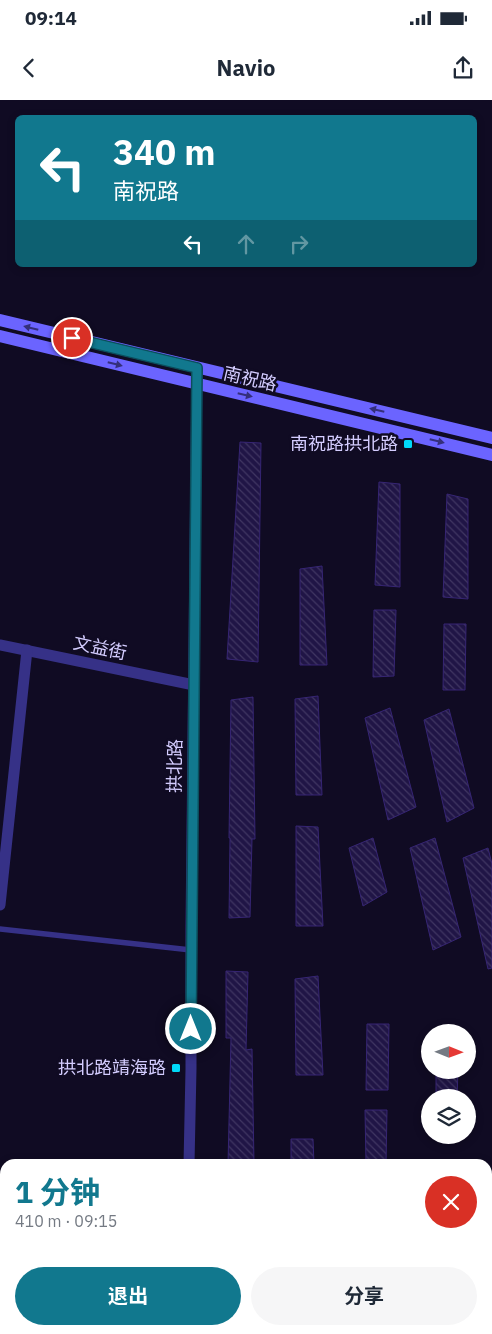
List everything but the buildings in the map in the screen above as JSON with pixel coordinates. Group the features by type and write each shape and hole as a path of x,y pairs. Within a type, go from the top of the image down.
{"main road":[{"name":"南祝路","path":"0,320 492,438"},
{"name":"南祝路","path":"0,336 492,455"}],"street":[{"name":"拱北路","path":"189,1159 197,368"},
{"name":"文益街","path":"0,645 194,685"},
{"path":"0,905 26,650"}],"lane":[{"path":"0,929 191,950"}],"place":[{"name":"南祝路拱北路","path":"408,444"},
{"name":"拱北路靖海路","path":"176,1068"}],"route":[{"path":"72,338 197,368 191,1029"}]}
